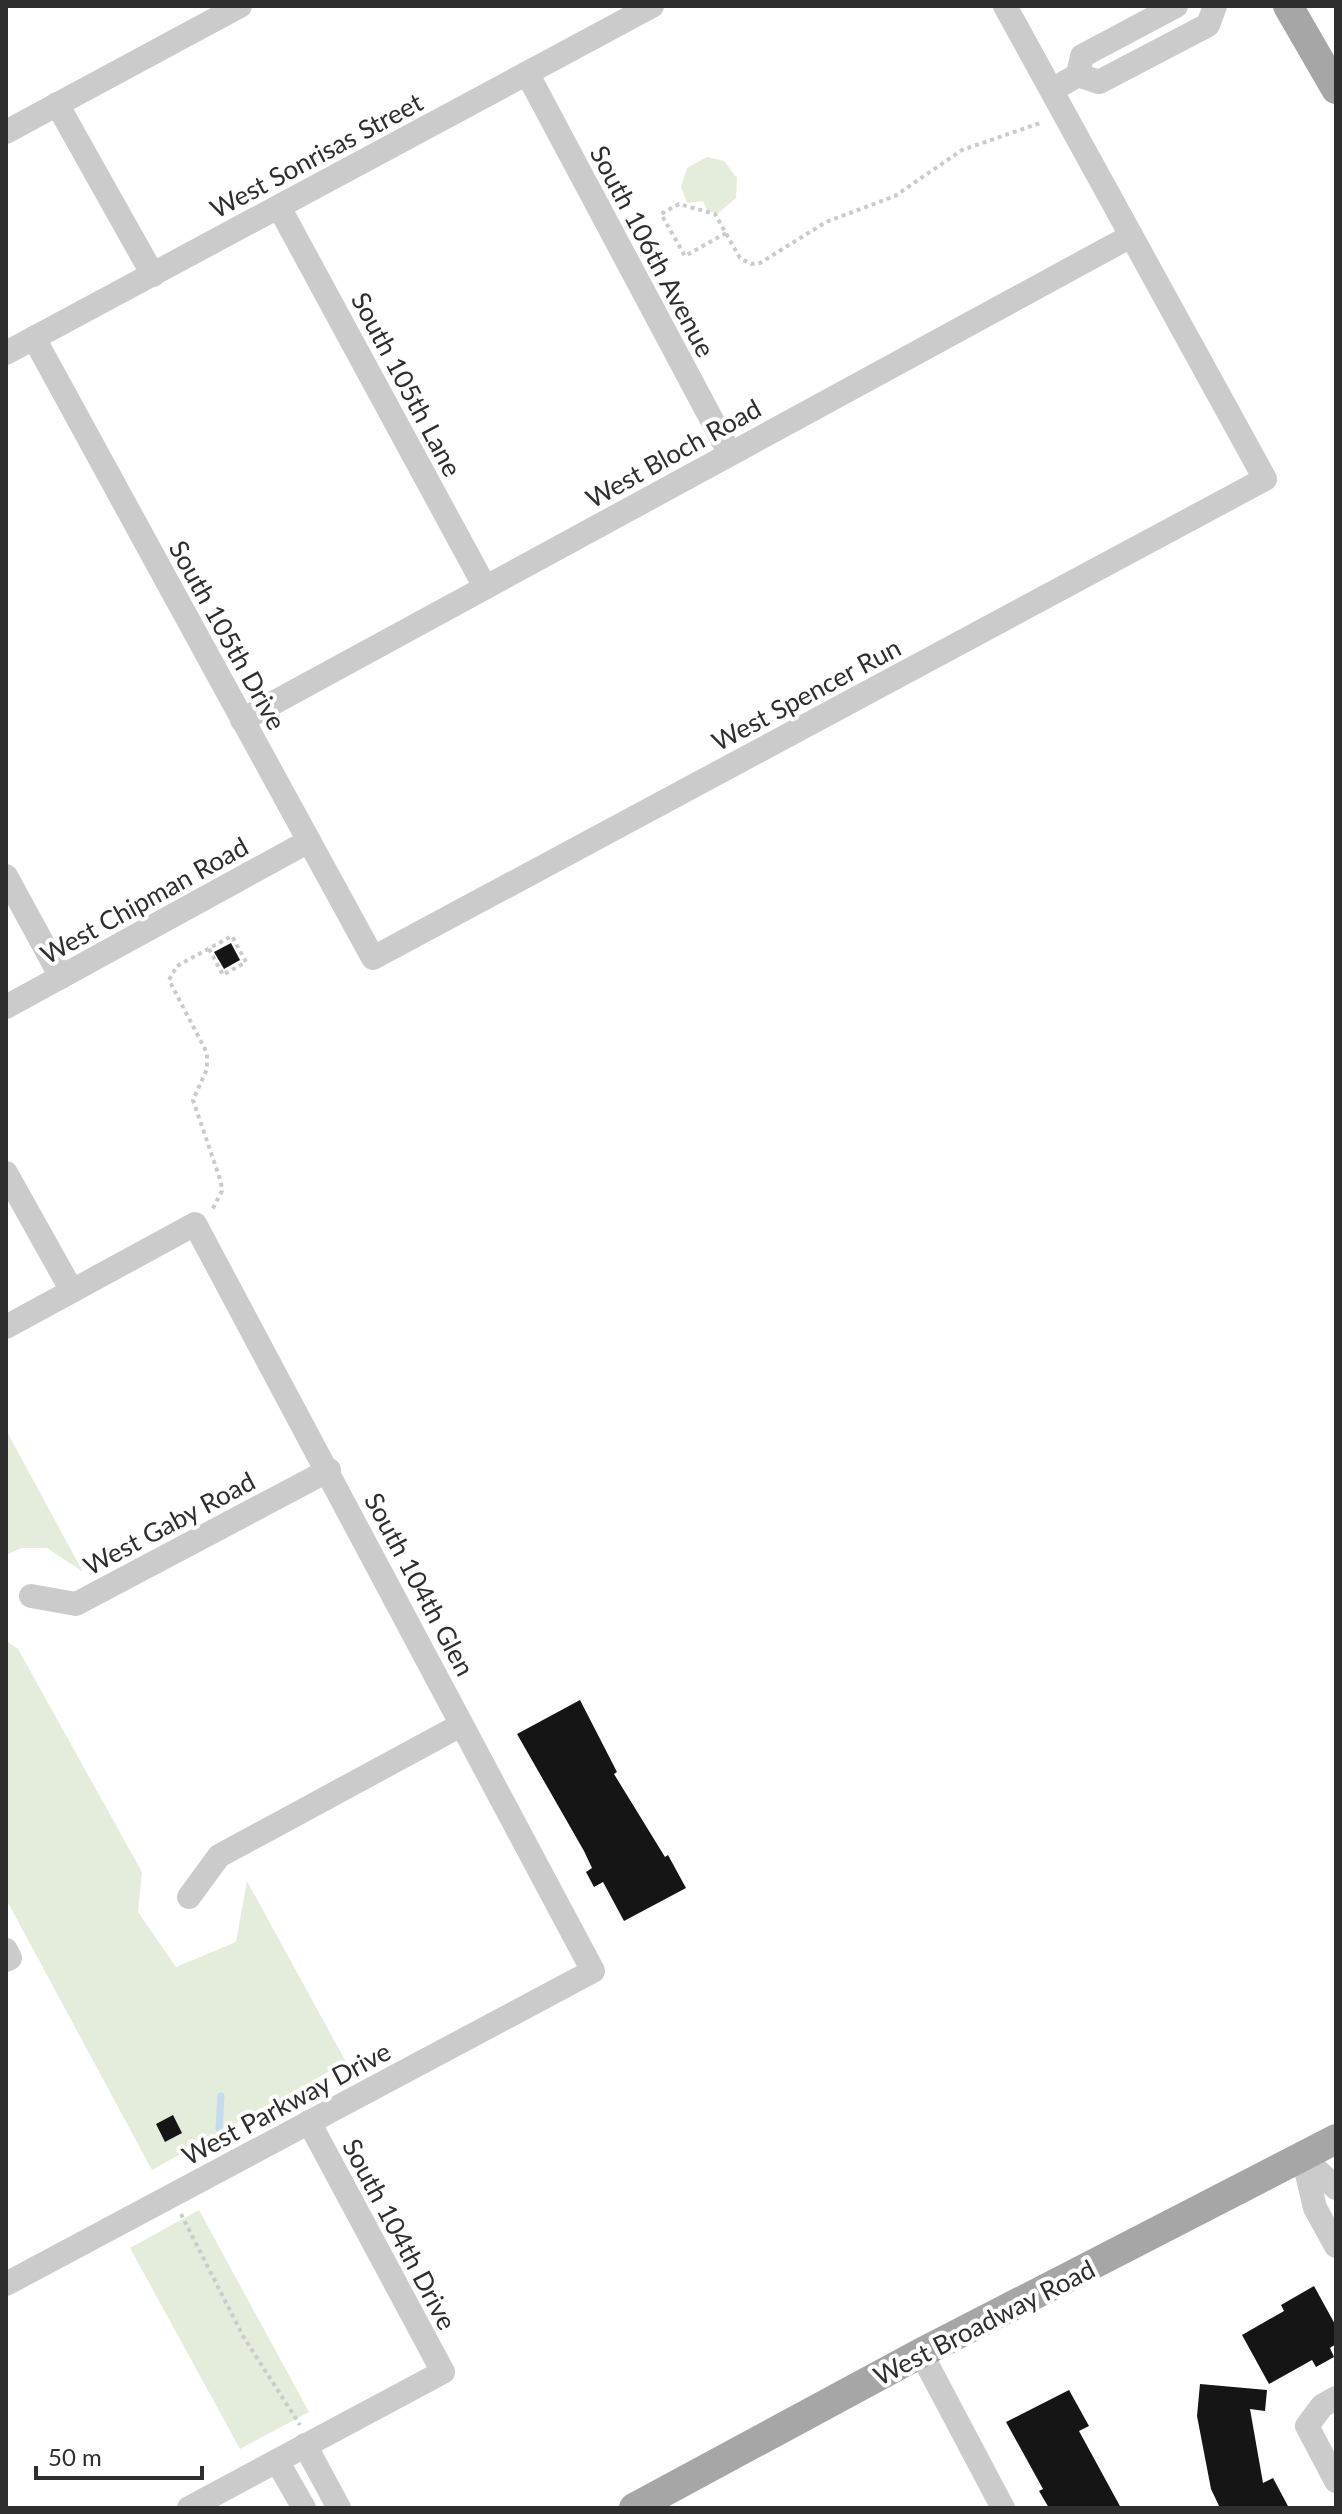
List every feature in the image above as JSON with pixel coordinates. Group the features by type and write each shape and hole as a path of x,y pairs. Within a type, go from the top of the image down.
{"main road":[{"path":"1288,6 1336,89"},
{"name":"West Broadway Road","path":"634,2508 921,2353 1336,2139"}],"street":[{"path":"6,132 240,6"},
{"name":"West Sonrisas Street","path":"6,353 652,6"},
{"path":"1005,6 1131,236"},
{"path":"1052,90 1078,75 1082,56 1176,6"},
{"path":"1078,75 1099,82 1208,25 1215,6"},
{"name":"South 106th Avenue","path":"527,73 730,454"},
{"path":"57,104 153,275"},
{"name":"South 105th Lane","path":"279,207 485,587"},
{"name":"West Bloch Road","path":"242,720 1131,236"},
{"name":"West Spencer Run","path":"373,958 1265,479 1131,236"},
{"name":"South 105th Drive","path":"34,338 373,958"},
{"name":"West Chipman Road","path":"6,1007 309,841"},
{"path":"6,876 61,977"},
{"path":"6,1173 72,1291"},
{"path":"6,1327 195,1224"},
{"name":"South 104th Glen","path":"195,1224 329,1470 593,1971"},
{"name":"West Gaby Road","path":"31,1596 76,1604 329,1470"},
{"path":"189,1897 219,1856 461,1725"},
{"name":"West Parkway Drive","path":"6,2284 593,1971"},
{"name":"South 104th Drive","path":"309,2122 443,2372 331,2431"},
{"path":"1303,2157 1336,2188"},
{"path":"1303,2157 1315,2208 1336,2246"},
{"path":"921,2353 1003,2508"},
{"path":"1336,2398 1322,2406 1307,2426 1336,2481"},
{"path":"189,2508 331,2431"},
{"path":"305,2445 339,2508"},
{"path":"277,2461 304,2508"}],"path":[{"path":"726,233 685,256 661,214 679,204 715,214 745,263 760,263 826,222 895,196 962,150 1063,113"},
{"path":"195,1224 208,1216 222,1191 193,1100 208,1060 169,980 177,966 232,936 246,962 223,975 209,949"},
{"path":"171,2196 243,2336 301,2426 322,2414 331,2431"}],"green space":[{"path":"707,157 724,161 737,178 736,198 717,214 707,210 703,201 687,203 681,187 687,168"},
{"path":"6,1430 83,1572 47,1548 22,1548 6,1555"},
{"path":"6,1641 18,1649 142,1872 138,1912 176,1967 236,1942 247,1881 346,2062 152,2170 6,1899"},
{"path":"199,2210 309,2412 240,2449 130,2248"}],"building":[{"path":"231,943 240,960 224,969 214,952"},
{"path":"580,1700 617,1772 614,1774 665,1857 668,1855 686,1888 624,1921 603,1882 594,1887 586,1872 592,1868 584,1851 517,1734"},
{"path":"173,2115 182,2133 165,2142 156,2124"},
{"path":"1314,2286 1336,2326 1336,2344 1330,2348 1334,2357 1316,2367 1312,2360 1269,2384 1242,2335 1284,2311 1281,2305"},
{"path":"1200,2384 1267,2390 1265,2411 1250,2409 1263,2483 1273,2478 1289,2508 1220,2508 1211,2489 1197,2416"},
{"path":"1069,2390 1089,2426 1079,2431 1121,2508 1049,2508 1039,2491 1043,2489 1006,2422"}],"waterway":[{"path":"221,2096 219,2128 224,2140"}]}
